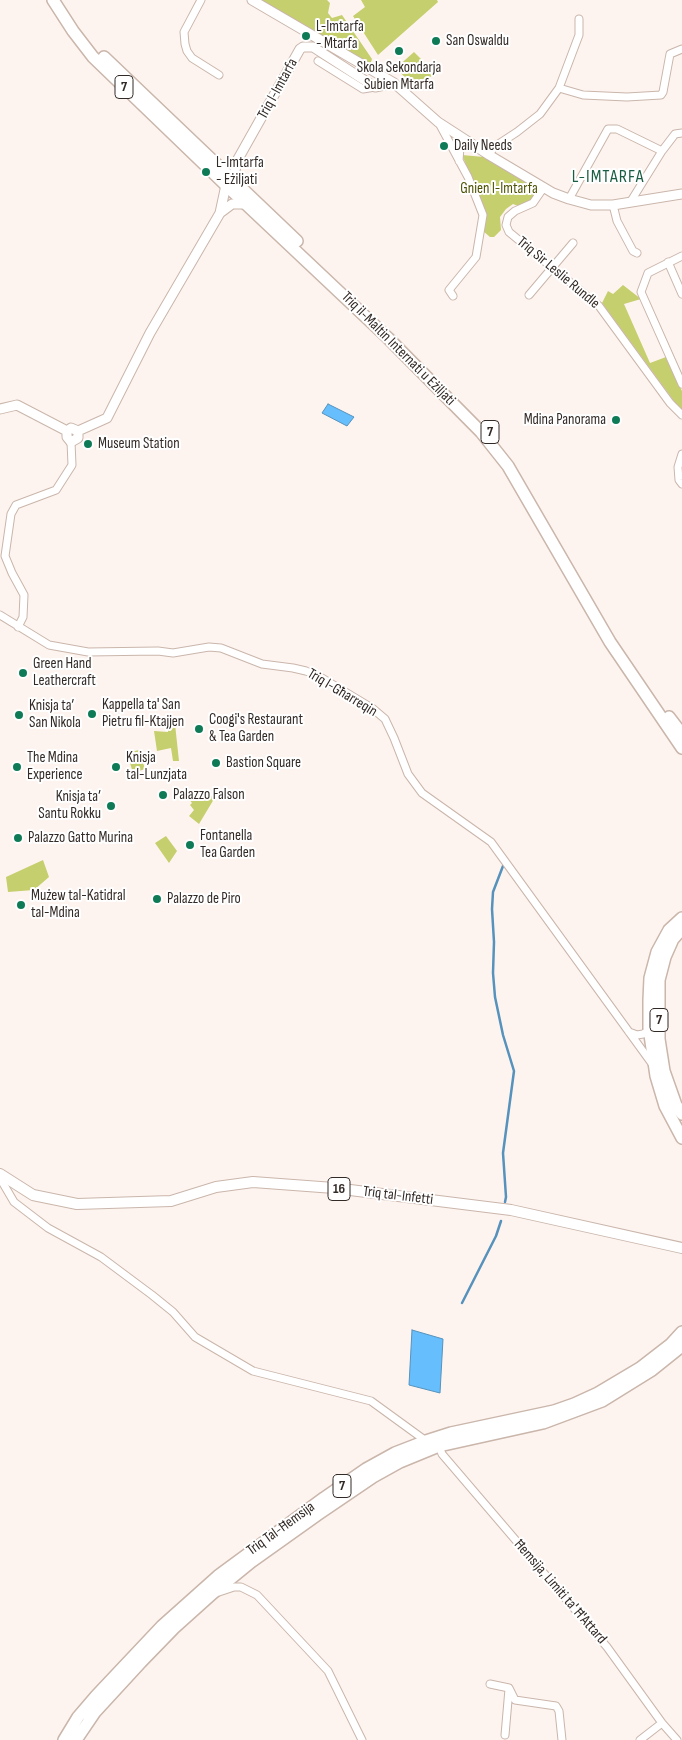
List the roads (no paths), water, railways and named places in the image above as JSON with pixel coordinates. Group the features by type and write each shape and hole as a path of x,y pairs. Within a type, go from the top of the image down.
{"highway":[{"name":"Triq il-Maltin Internati u Eżiljati","path":"53,0 73,32 93,57 393,332 488,429 512,462 615,635 672,722 682,734"},
{"name":"Triq il-Maltin Internati u Eżiljati","path":"62,0 79,28 98,51 230,183 247,204 388,338 481,432 508,466 610,642 682,748"},
{"name":"7","path":"682,918 669,930 661,942 653,963 649,1000 649,1028 653,1065 665,1106 682,1138"},
{"name":"7","path":"682,929 673,939 665,957 659,980 660,1047 664,1071 676,1105 682,1114"},
{"name":"Triq Tal-Ħemsija","path":"64,1740 78,1717 96,1696 162,1626 218,1576 366,1469 395,1453 426,1440 554,1411 574,1404 598,1393 640,1368 671,1344 682,1332"},
{"name":"Triq Tal-Ħemsija","path":"76,1740 95,1712 174,1628 251,1562 373,1477 400,1462 439,1446 543,1423 602,1401 652,1370 682,1346"}],"main road":[{"name":"Triq tal-Infetti","path":"0,1174 33,1195 77,1204 171,1201 216,1186 253,1182 334,1188 512,1210 682,1248"}],"street":[{"path":"201,0 184,32 185,44 192,58 219,75"},
{"path":"252,0 394,83 438,122 489,155 568,199 591,205 613,205 682,194"},
{"path":"489,155 494,146 517,132 540,114 559,88 579,35 579,19"},
{"name":"Triq l-Imtarfa","path":"230,183 238,159 300,49 303,47 313,47 375,87"},
{"path":"559,88 583,95 627,97 660,95 663,92 670,54 682,49"},
{"name":"Triq l-Imtarfa","path":"318,61 363,89 394,83"},
{"path":"438,122 468,177 483,215 476,257 449,290 453,296"},
{"path":"568,199 606,131 610,128 617,129 662,151"},
{"path":"631,201 662,151 675,134 682,133"},
{"path":"452,146 459,135"},
{"path":"459,161 460,146 475,146"},
{"path":"67,431 71,428 78,431 107,418 150,333 220,213 230,183"},
{"name":"Triq Sir Leslie Rundle","path":"544,187 533,203 510,214 506,220 509,232 599,306 670,403 682,415"},
{"path":"220,213 232,204 247,204"},
{"path":"613,205 617,221 633,251 637,253"},
{"path":"529,295 573,243"},
{"path":"682,256 648,273 641,292 682,384"},
{"path":"668,262 682,294"},
{"path":"0,409 17,405 67,431"},
{"path":"18,627 23,617 24,595 5,556 11,514 16,505 56,490 72,465 71,442 66,437 67,431"},
{"path":"71,442 78,438 78,431"},
{"path":"682,454 678,467 679,480 682,484"},
{"name":"Triq l-Għarreqin","path":"0,615 49,646 88,652 158,651 173,653 209,647 221,648 262,664 306,671 322,678 372,708 385,719 408,774 422,793 491,842 653,1065"},
{"path":"629,1032 643,1034 649,1028"},
{"path":"0,1178 14,1202 48,1228 101,1257 145,1289 173,1312 196,1337 253,1371 371,1401 426,1440"},
{"name":"Ħemsija, Limiti ta' Ħ'Attard","path":"439,1446 442,1454 607,1647 662,1723 677,1740"},
{"path":"213,1594 242,1586 257,1595 328,1670 362,1740"},
{"path":"490,1684 509,1688"},
{"path":"505,1735 509,1688"},
{"path":"509,1688 515,1700 556,1706 559,1711 562,1740"},
{"path":"640,1740 662,1723"}],"water":[{"path":"328,404 354,417 347,426 322,413"},
{"path":"412,1330 443,1339 440,1393 409,1385"}],"waterway":[{"path":"503,866 493,892 492,909 495,997 503,1035 514,1071 503,1153 505,1202"},
{"path":"462,1303 496,1236 501,1221"}],"place":[{"name":"L-Imtarfa - Mtarfa","path":"306,36"},
{"name":"San Oswaldu","path":"436,41"},
{"name":"Skola Sekondarja Subien Mtarfa","path":"399,51"},
{"name":"Daily Needs","path":"444,146"},
{"name":"L-Imtarfa - Eżiljati","path":"206,172"},
{"name":"Mdina Panorama","path":"616,420"},
{"name":"Museum Station","path":"88,444"},
{"name":"Green Hand Leathercraft","path":"23,673"},
{"name":"Kappella ta' San Pietru fil-Ktajjen","path":"92,714"},
{"name":"Knisja ta’ San Nikola","path":"19,715"},
{"name":"Coogi's Restaurant & Tea Garden","path":"199,729"},
{"name":"Bastion Square","path":"216,763"},
{"name":"The Mdina Experience","path":"17,767"},
{"name":"Knisja tal-Lunzjata","path":"116,767"},
{"name":"Palazzo Falson","path":"163,795"},
{"name":"Knisja ta’ Santu Rokku","path":"111,806"},
{"name":"Palazzo Gatto Murina","path":"18,838"},
{"name":"Fontanella Tea Garden","path":"190,845"},
{"name":"Palazzo de Piro","path":"157,899"},
{"name":"Mużew tal-Katidral tal-Mdina","path":"21,905"}],"district":[{"name":"L-IMTARFA","path":"608,177"}],"park label":[{"name":"Gnien l-Imtarfa","path":"499,189"}]}
